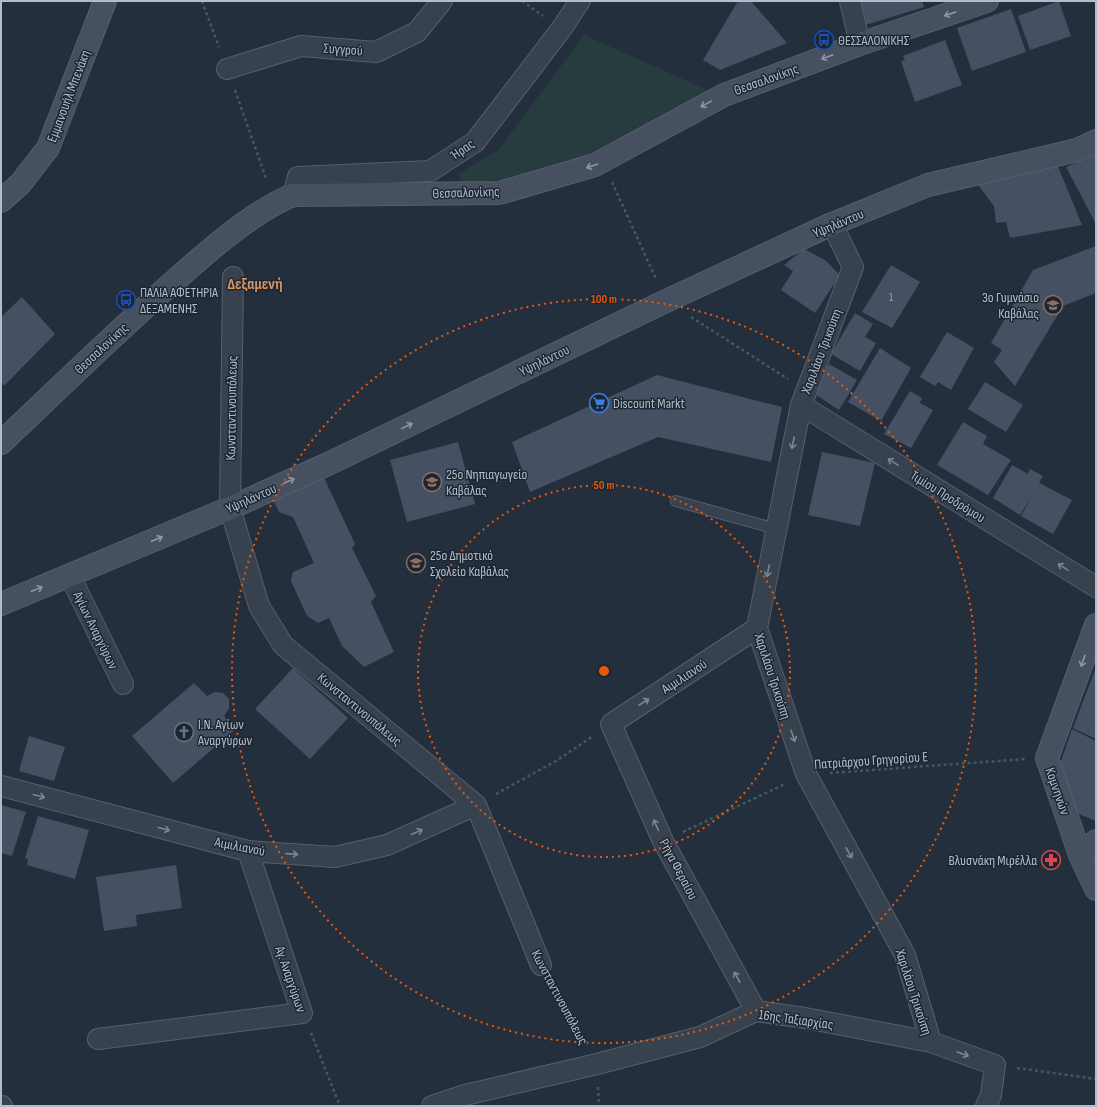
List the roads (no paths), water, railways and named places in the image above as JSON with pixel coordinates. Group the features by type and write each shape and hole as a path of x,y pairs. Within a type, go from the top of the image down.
{"street":[{"name":"Εμμανουήλ Μπενάκη","path":"1,201 21,182 48,148 105,1"},
{"name":"Συγγρού","path":"227,69 301,46 376,52 417,32 442,1"},
{"name":"Ήρας","path":"284,199 298,177 430,171 475,142 562,28 580,1"},
{"path":"850,1 860,44"},
{"name":"Θεσσαλονίκης","path":"1,443 139,312 208,251 284,199 499,193 595,165 724,95 860,44 986,1"},
{"name":"Υψηλάντου","path":"1,604 230,508 330,463 666,301 832,224 928,185 1077,150 1096,142"},
{"name":"Χαριλάου Τρικούπη","path":"832,224 852,267 801,405 757,628 806,774 905,955 931,1042"},
{"name":"Κωνσταντινουπόλεως","path":"233,277 230,508 259,606 283,645 476,805 541,964"},
{"name":"Τιμίου Προδρόμου","path":"801,405 1096,587"},
{"name":"Αγίων Αναργύρων","path":"70,576 123,684"},
{"name":"Κομνηνών","path":"1096,625 1047,758 1091,849 1096,889"},
{"name":"Αιμιλιανού","path":"611,724 757,628"},
{"name":"Ρήγα Φεραίου","path":"611,724 663,841 756,1011"},
{"name":"Αιμιλιανού","path":"1,786 248,851 335,857 387,845 476,805"},
{"name":"Αγ. Αναργύρων","path":"98,1039 302,1012 248,851"},
{"name":"16ης Ταξιαρχίας","path":"432,1106 465,1095 597,1064 700,1037 756,1011 805,1018 931,1042 995,1066 992,1095 986,1106"}],"lane":[{"path":"676,501 776,530"}],"place":[{"name":"ΘΕΣΣΑΛΟΝΙΚΗΣ","path":"824,40"},
{"name":"ΠΑΛΙΑ ΑΦΕΤΗΡΙΑ ΔΕΞΑΜΕΝΗΣ","path":"126,300"},
{"name":"3ο Γυμνάσιο Καβάλας","path":"1053,305"},
{"name":"Discount Markt","path":"599,403"},
{"name":"25ο Νηπιαγωγείο Καβάλας","path":"432,482"},
{"name":"25ο Δημοτικό Σχολείο Καβάλας","path":"416,563"},
{"name":"Ι.Ν. Αγίων Αναργύρων","path":"184,732"},
{"name":"Βλυσνάκη Μιρέλλα","path":"1051,860"}],"district":[{"name":"Δεξαμενή","path":"255,283"}]}
